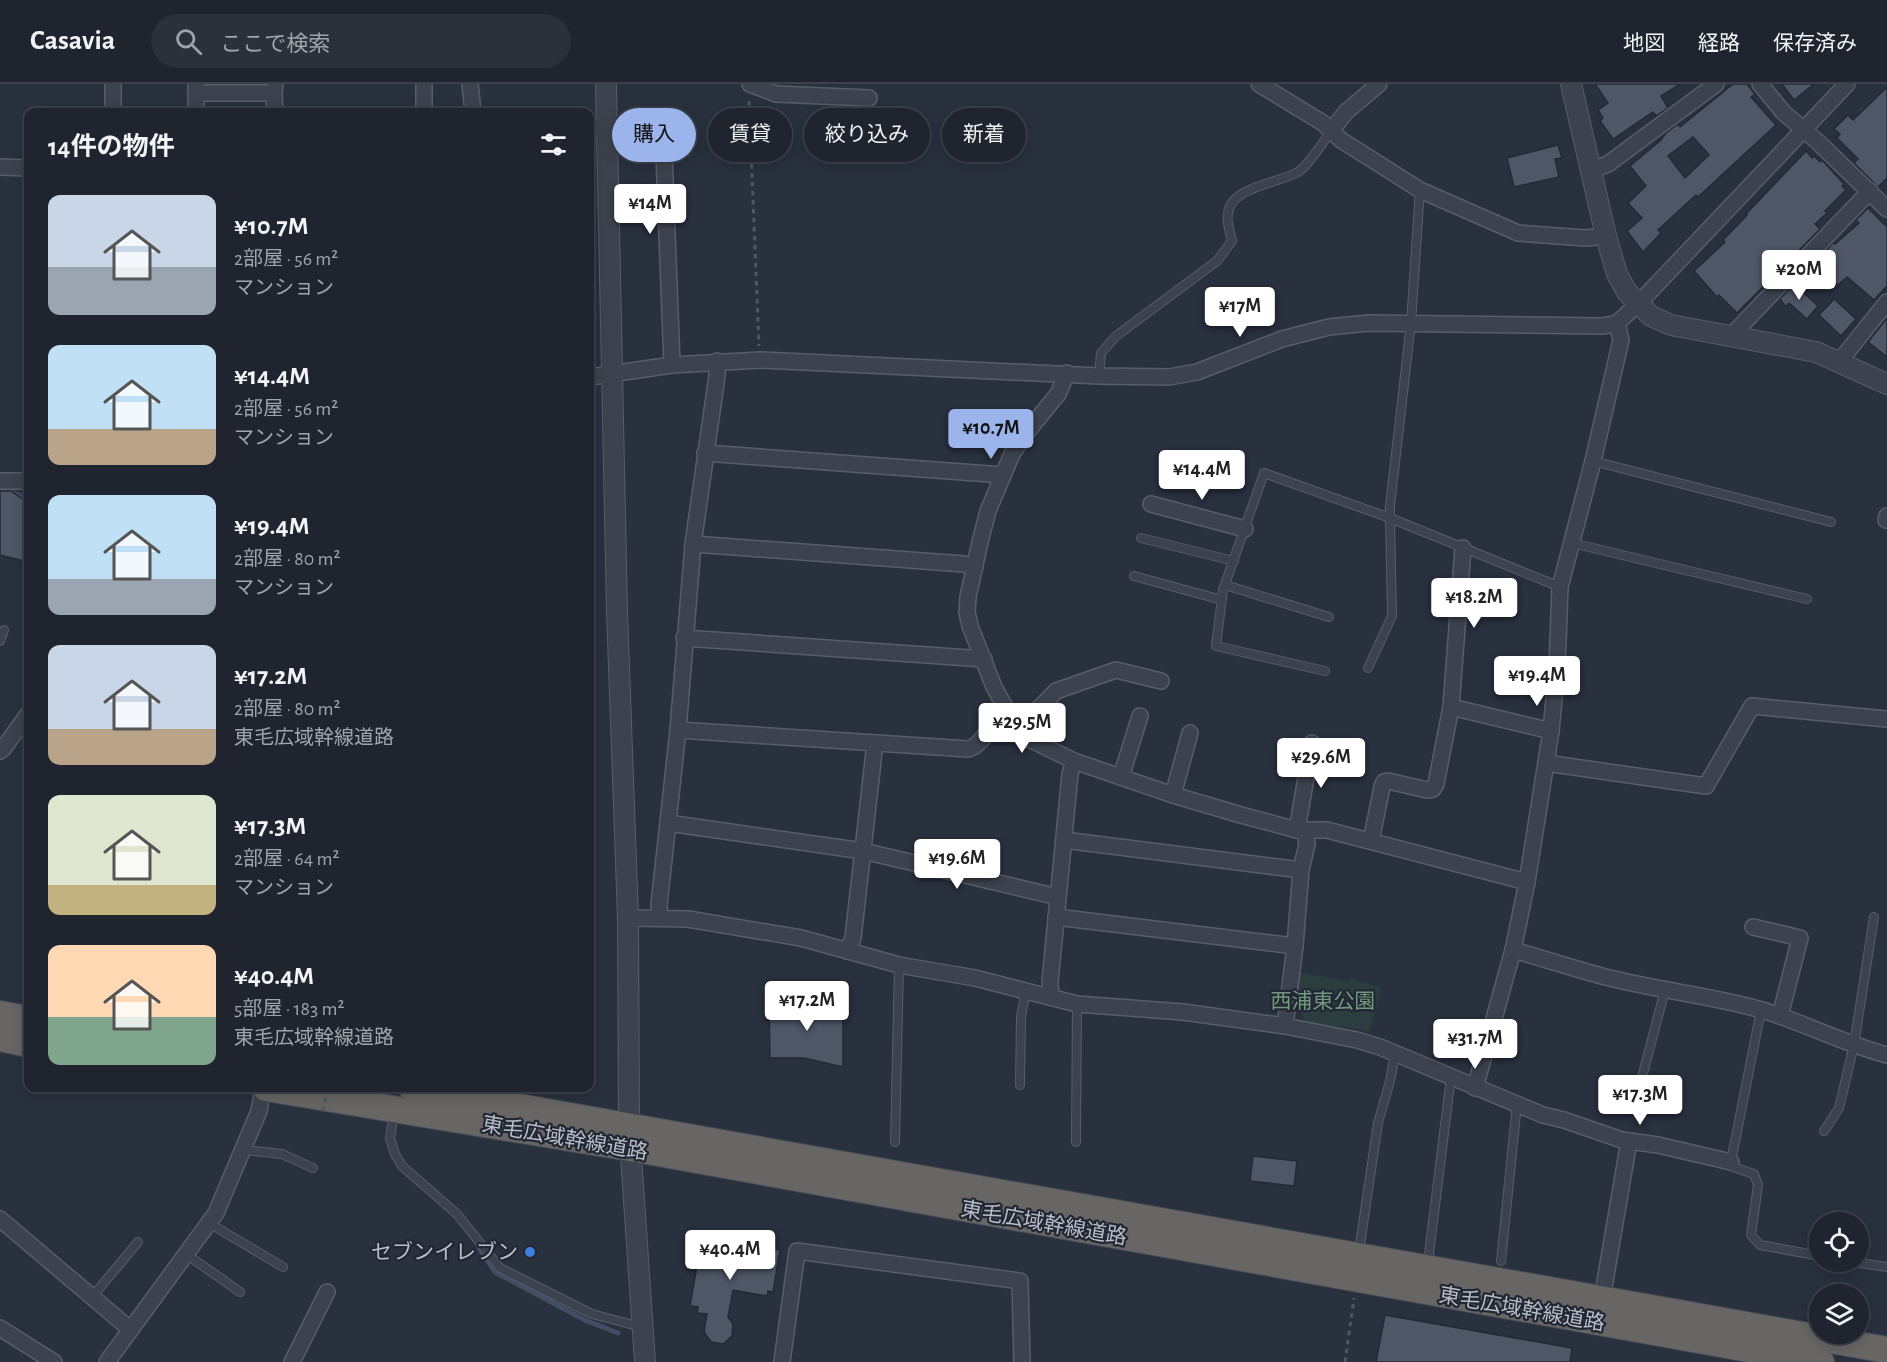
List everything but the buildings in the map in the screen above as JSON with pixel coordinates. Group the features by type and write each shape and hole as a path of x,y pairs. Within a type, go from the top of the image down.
{"highway":[{"path":"0,1014 24,1018"},
{"path":"0,1038 24,1043"},
{"name":"東毛広域幹線道路","path":"289,1092 394,1109 629,1138 1357,1268 1821,1362"},
{"name":"東毛広域幹線道路","path":"464,1092 629,1138"},
{"name":"東毛広域幹線道路","path":"1357,1268 1602,1299 1887,1350"}],"street":[{"path":"113,84 113,108"},
{"path":"424,84 424,108"},
{"path":"470,84 473,108"},
{"path":"606,84 598,127 613,374 617,611 628,918 629,1138 645,1362"},
{"path":"1259,84 1323,123 1341,141 1420,190 1518,232 1585,238 1606,236"},
{"path":"1331,131 1346,112 1379,84"},
{"path":"1571,84 1617,274 1627,292 1638,304 1651,316 1671,325 1816,352 1887,384"},
{"path":"1592,170 1608,164 1716,84"},
{"path":"1760,84 1784,113 1818,142 1887,209"},
{"path":"594,376 672,365 760,360 1169,377 1197,372 1305,332 1329,327 1369,323 1603,326 1617,323 1638,304 1848,84"},
{"path":"196,108 196,89 275,88 275,108"},
{"path":"749,90 776,94 869,98"},
{"path":"598,127 663,128 672,365"},
{"path":"0,167 24,168"},
{"path":"1731,336 1870,192"},
{"path":"1839,362 1887,302"},
{"path":"1475,1088 1513,950 1527,882 1551,731 1557,667 1560,587 1593,461 1620,340 1617,323"},
{"path":"660,917 659,905 678,730 693,544 717,375 717,361"},
{"path":"1067,373 1058,394 1012,454 988,511 968,597 967,612 970,626 1005,707 1025,737 1074,761 1173,795 1301,830 1327,830 1527,882"},
{"path":"705,453 1003,475"},
{"path":"0,481 24,481"},
{"path":"1150,504 1245,529"},
{"path":"693,544 964,564 975,567"},
{"path":"1371,842 1384,782 1427,790 1433,789 1436,784 1451,707 1463,548"},
{"path":"684,638 984,659"},
{"path":"1019,729 1056,691 1116,670 1161,681"},
{"path":"1546,763 1706,786 1752,706 1887,719"},
{"path":"678,730 942,748 974,748 1005,707"},
{"path":"1451,707 1551,731"},
{"path":"1121,777 1140,716"},
{"path":"0,751 24,719"},
{"path":"1173,795 1190,733"},
{"path":"1285,1026 1301,870 1307,844 1301,830 1312,742"},
{"path":"848,951 853,938 875,743"},
{"path":"1051,997 1056,917 1070,774 1074,761"},
{"path":"668,823 863,851 1058,897"},
{"path":"1064,840 1301,870"},
{"path":"1056,917 1295,946"},
{"path":"628,918 688,919 801,938 899,964 975,978 1077,1004 1183,1012 1285,1026 1357,1040 1543,1115 1629,1141 1658,1145 1731,1162"},
{"path":"1753,927 1800,938 1780,1016"},
{"path":"1513,950 1615,979 1761,1010 1854,1045 1887,1054"},
{"path":"107,1362 216,1214 244,1150 259,1111 263,1092"},
{"path":"1602,1299 1629,1141"},
{"path":"0,1219 131,1330"},
{"path":"782,1362 797,1251 1020,1281 1022,1362"},
{"path":"292,1362 327,1292"},
{"path":"0,1328 54,1362"}],"lane":[{"path":"1099,375 1101,353 1116,336 1217,261 1226,251 1232,241 1227,216 1229,208 1235,201 1244,192 1302,169 1331,131"},
{"path":"1368,669 1392,616 1390,506 1411,323 1420,190"},
{"path":"1593,461 1831,522"},
{"path":"1325,671 1216,646 1226,585 1264,473 1390,518 1560,587"},
{"path":"1141,538 1234,561"},
{"path":"1572,543 1807,599"},
{"path":"1134,576 1222,600"},
{"path":"1226,585 1329,617"},
{"path":"0,641 4,630"},
{"path":"1824,1131 1839,1108 1854,1045 1874,917"},
{"path":"895,1142 899,964"},
{"path":"1635,1104 1665,988"},
{"path":"1020,1085 1021,1017 1026,990"},
{"path":"1076,1142 1077,1004"},
{"path":"1761,1010 1731,1162 1733,1167 1754,1174 1758,1185 1751,1235 1760,1245 1809,1254"},
{"path":"1357,1268 1378,1123 1395,1054"},
{"path":"1430,1254 1451,1077"},
{"path":"1501,1261 1517,1104"},
{"path":"394,1109 390,1138 402,1166 456,1214 501,1268 592,1314 642,1328"},
{"path":"244,1150 282,1154 313,1168"},
{"path":"209,1222 283,1268"},
{"path":"92,1297 138,1242"},
{"path":"186,1254 240,1292"},
{"path":"1869,1264 1887,1267"}],"path":[{"path":"749,90 760,360"},
{"path":"323,1111 326,1092"},
{"path":"1345,1362 1357,1268"}],"green space":[{"name":"西浦東公園","path":"1300,972 1350,982 1351,978 1382,988 1369,1032 1305,1021 1297,1001"}],"waterway":[{"path":"0,488 24,497"},
{"path":"479,1248 495,1272 585,1320 618,1333"}],"place":[{"name":"セブンイレブン","path":"530,1252"}]}
